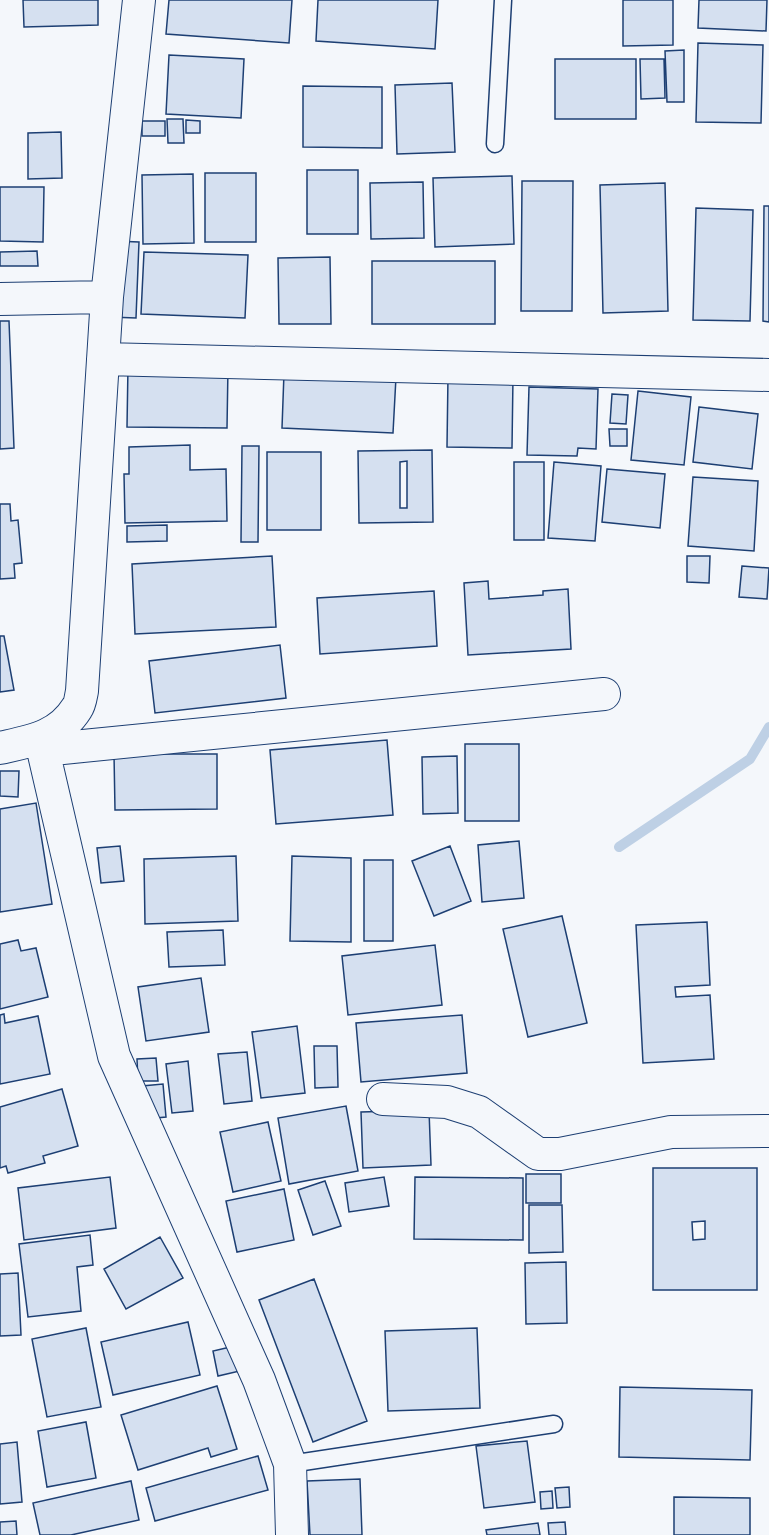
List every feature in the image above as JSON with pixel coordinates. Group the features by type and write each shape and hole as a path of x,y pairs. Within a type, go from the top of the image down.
{"street":[{"path":"50,740 77,708 82,691 107,297 139,0"},
{"path":"0,299 107,297"},
{"path":"103,359 769,375"},
{"path":"0,748 31,741 604,694"},
{"path":"50,740 114,1056 259,1380 290,1464 292,1535"},
{"path":"383,1099 447,1102 479,1112 538,1154 560,1154 671,1132 769,1131"}],"lane":[{"path":"495,144 503,0"},
{"path":"290,1464 554,1424"}],"building":[{"path":"23,0 98,0 98,25 24,27"},
{"path":"169,0 292,0 289,43 166,34"},
{"path":"318,0 438,0 435,49 316,41"},
{"path":"623,0 673,0 673,45 623,46"},
{"path":"699,0 767,0 766,31 698,28"},
{"path":"698,43 763,45 761,123 696,122"},
{"path":"684,50 684,102 667,102 665,51"},
{"path":"169,55 244,59 241,118 166,114"},
{"path":"555,59 636,59 636,119 555,119"},
{"path":"640,59 664,59 665,98 641,99"},
{"path":"452,83 455,152 397,154 395,85"},
{"path":"303,86 382,87 382,148 303,147"},
{"path":"167,119 183,119 184,143 168,143"},
{"path":"186,120 200,121 200,133 186,133"},
{"path":"142,121 165,121 165,136 142,136"},
{"path":"61,132 62,178 28,179 28,133"},
{"path":"307,170 358,170 358,234 307,234"},
{"path":"205,173 256,173 256,242 205,242"},
{"path":"193,174 194,243 143,244 142,175"},
{"path":"512,176 514,244 435,247 433,178"},
{"path":"522,181 573,181 572,311 521,311"},
{"path":"423,182 424,238 371,239 370,183"},
{"path":"665,183 668,311 603,313 600,185"},
{"path":"0,187 44,187 43,242 0,241"},
{"path":"764,206 769,206 769,322 763,321"},
{"path":"696,208 753,210 750,321 693,320"},
{"path":"114,241 139,242 136,318 110,317"},
{"path":"37,251 38,266 0,266 0,252"},
{"path":"144,252 248,255 245,318 141,314"},
{"path":"330,257 331,324 279,324 278,258"},
{"path":"372,261 495,261 495,324 372,324"},
{"path":"0,321 9,321 14,448 0,449"},
{"path":"128,366 228,367 227,428 127,427"},
{"path":"284,373 396,377 393,433 282,428"},
{"path":"448,376 513,377 512,448 447,447"},
{"path":"529,387 598,389 596,449 578,448 577,456 527,455"},
{"path":"638,391 691,397 684,465 631,460"},
{"path":"612,394 628,395 626,424 610,423"},
{"path":"699,407 758,414 752,469 693,462"},
{"path":"609,429 627,429 627,446 610,446"},
{"path":"190,445 190,470 226,469 227,521 125,523 124,474 129,474 129,447"},
{"path":"242,446 259,446 258,542 241,542"},
{"path":"432,450 433,522 359,523 358,451","holes":["407,461 407,508 400,508 400,462"]},
{"path":"267,452 321,452 321,530 267,530"},
{"path":"514,462 544,462 544,540 514,540"},
{"path":"554,462 601,466 595,541 548,538"},
{"path":"607,469 665,474 660,528 602,522"},
{"path":"693,477 758,481 754,551 688,546"},
{"path":"0,504 10,504 11,521 18,520 22,563 14,564 15,578 0,579"},
{"path":"167,525 167,541 127,542 127,526"},
{"path":"272,556 276,627 135,634 132,564"},
{"path":"687,556 710,556 709,583 687,582"},
{"path":"742,566 769,568 767,599 739,597"},
{"path":"488,581 489,599 543,595 543,591 568,589 571,649 468,655 464,583"},
{"path":"434,591 437,646 320,654 317,598"},
{"path":"0,636 4,636 14,690 0,692"},
{"path":"280,645 286,698 155,713 149,661"},
{"path":"387,740 393,815 276,824 270,750"},
{"path":"465,744 519,744 519,821 465,821"},
{"path":"114,754 217,754 217,809 115,810"},
{"path":"457,756 458,813 423,814 422,757"},
{"path":"0,771 19,771 18,797 0,796"},
{"path":"36,803 52,904 0,912 0,809"},
{"path":"519,841 524,898 482,902 478,845"},
{"path":"120,846 124,881 101,883 97,848"},
{"path":"450,846 471,901 434,916 412,861"},
{"path":"236,856 238,921 145,924 144,859"},
{"path":"292,856 351,858 351,942 290,941"},
{"path":"364,860 393,860 393,941 364,941"},
{"path":"562,916 587,1023 528,1037 503,929"},
{"path":"707,922 710,985 675,987 676,997 710,995 714,1059 643,1063 636,925"},
{"path":"223,930 225,965 169,967 167,932"},
{"path":"18,940 21,951 36,948 48,997 0,1009 0,944"},
{"path":"435,945 442,1005 348,1015 342,956"},
{"path":"201,978 209,1032 146,1041 138,987"},
{"path":"4,1014 5,1023 38,1016 50,1074 0,1084 0,1015"},
{"path":"462,1015 467,1073 361,1082 356,1023"},
{"path":"297,1026 305,1093 261,1098 252,1032"},
{"path":"314,1046 337,1046 338,1087 315,1088"},
{"path":"247,1052 252,1101 224,1104 218,1054"},
{"path":"156,1058 158,1081 138,1081 137,1059"},
{"path":"188,1061 193,1111 172,1113 166,1064"},
{"path":"163,1084 166,1117 145,1119 142,1086"},
{"path":"62,1089 78,1146 43,1156 45,1163 8,1173 6,1166 0,1168 0,1107"},
{"path":"346,1106 358,1171 289,1184 278,1118"},
{"path":"429,1110 431,1165 363,1168 361,1112"},
{"path":"268,1122 281,1181 233,1192 220,1132"},
{"path":"653,1168 757,1168 757,1290 653,1290","holes":["705,1221 705,1239 693,1240 692,1222"]},
{"path":"526,1174 561,1174 561,1203 526,1203"},
{"path":"110,1177 116,1228 24,1240 18,1188"},
{"path":"384,1177 389,1206 349,1212 345,1183"},
{"path":"415,1177 523,1178 523,1240 414,1239"},
{"path":"325,1181 341,1226 313,1235 298,1190"},
{"path":"284,1189 294,1240 237,1252 226,1201"},
{"path":"529,1205 562,1205 563,1252 529,1253"},
{"path":"90,1235 93,1265 77,1267 81,1311 28,1317 19,1244"},
{"path":"160,1237 183,1278 126,1309 104,1269"},
{"path":"566,1262 567,1323 526,1324 525,1263"},
{"path":"18,1273 21,1335 0,1336 0,1274"},
{"path":"314,1279 367,1421 313,1442 259,1300"},
{"path":"188,1322 200,1375 113,1395 101,1342"},
{"path":"86,1328 101,1407 47,1417 32,1339"},
{"path":"477,1328 480,1408 388,1411 385,1331"},
{"path":"239,1345 244,1370 218,1376 213,1351"},
{"path":"217,1386 237,1449 211,1457 208,1448 138,1470 121,1415"},
{"path":"620,1387 752,1390 750,1460 619,1457"},
{"path":"86,1422 96,1478 47,1487 38,1431"},
{"path":"527,1441 535,1502 484,1508 476,1446"},
{"path":"17,1442 22,1502 0,1504 0,1444"},
{"path":"258,1456 268,1490 155,1521 146,1488"},
{"path":"360,1479 362,1535 310,1535 307,1481"},
{"path":"131,1481 139,1520 71,1535 40,1535 33,1503"},
{"path":"569,1487 570,1507 557,1508 555,1488"},
{"path":"552,1491 553,1508 541,1509 540,1492"},
{"path":"674,1497 750,1498 750,1535 674,1535"},
{"path":"16,1521 17,1535 0,1535 0,1522"},
{"path":"565,1522 566,1535 549,1535 548,1523"},
{"path":"538,1523 540,1535 487,1535 486,1530"}],"waterway":[{"path":"619,847 750,759 769,727"}]}
